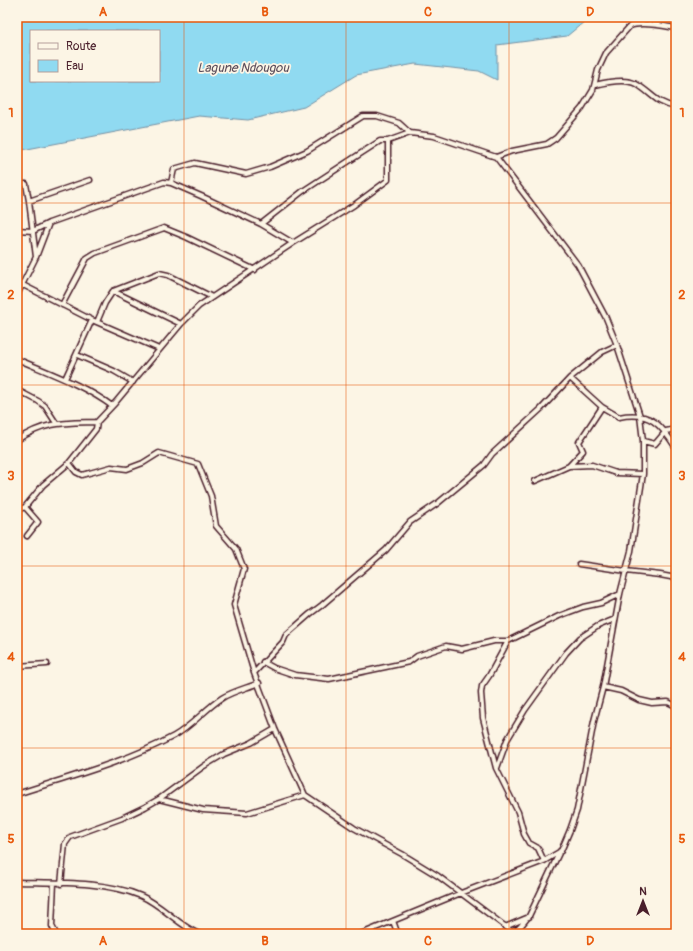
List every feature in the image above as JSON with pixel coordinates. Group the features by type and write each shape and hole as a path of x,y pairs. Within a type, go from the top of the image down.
{"street":[{"path":"496,157 512,151 547,144 556,138 582,108 596,85 598,70 606,53 630,26 640,24 676,28"},
{"path":"596,85 603,83 631,82 657,101 676,107"},
{"path":"171,183 174,169 195,163 246,174 270,167 307,151 363,116 377,116 399,123 410,133"},
{"path":"69,463 76,472 82,475 111,468 127,468 143,462 159,453 198,464 211,496 216,526 236,549 244,569 234,605 254,673 275,729 305,795 354,828 402,854 438,876 514,934 529,916 570,830 577,810 594,721 603,686 620,594 631,551 643,474 643,441 640,416 617,345 606,318 578,266 496,157 434,136 410,133 388,141 380,141 303,192 261,224"},
{"path":"17,510 25,507 43,485 69,463 96,429 97,422 133,382 181,324 200,306 293,243 354,205 388,180 388,141"},
{"path":"29,200 90,180"},
{"path":"17,230 33,231 50,223 164,182 171,183 261,224 293,243"},
{"path":"17,184 26,184 36,257"},
{"path":"17,295 19,283 36,257 50,223"},
{"path":"62,305 87,258 95,253 164,228 186,236 255,270"},
{"path":"97,322 105,304 113,292 159,273 168,275 212,297"},
{"path":"19,283 92,320 159,349"},
{"path":"113,292 181,324"},
{"path":"65,379 92,320"},
{"path":"254,673 290,632 386,550 410,522 444,498 484,465 492,454 541,409 570,378 602,352 617,345"},
{"path":"77,355 114,370 133,382"},
{"path":"17,359 65,379 102,398 112,406"},
{"path":"570,378 602,407 619,417 630,415 640,416 653,421 666,431 676,448"},
{"path":"17,390 38,401 44,406 56,423"},
{"path":"569,466 583,450 579,442 602,407"},
{"path":"17,440 28,433 56,423 97,422"},
{"path":"643,441 655,444 666,431 676,429"},
{"path":"535,481 569,466 592,465 616,473 643,474"},
{"path":"25,507 38,522 27,536"},
{"path":"579,564 676,578"},
{"path":"263,662 274,668 295,675 329,679 410,662 417,656 446,646 462,649 494,641 508,641 559,616 583,607 601,603 620,594"},
{"path":"496,768 507,740 525,710 566,653 580,638 598,626 616,619"},
{"path":"508,641 482,686 481,693 483,718 496,768 518,812 524,834 529,843 538,848 544,861"},
{"path":"17,666 47,664"},
{"path":"17,794 104,765 149,748 176,735 198,720 223,698 259,683"},
{"path":"603,686 621,691 639,700 652,703 668,702 676,706"},
{"path":"61,884 64,844 70,837 122,818 159,799 204,766 224,754 251,743 275,729"},
{"path":"159,799 203,810 247,813 305,795"},
{"path":"361,934 544,861 560,851"},
{"path":"17,882 105,886 140,896 199,934"},
{"path":"54,883 52,926 56,934"},
{"path":"505,927 529,916"},
{"path":"393,921 397,932 396,934"}],"water":[{"name":"Lagune Ndougou","path":"17,17 590,17 567,36 497,45 497,80 479,71 415,64 356,75 304,107 248,120 199,116 17,151"}]}
